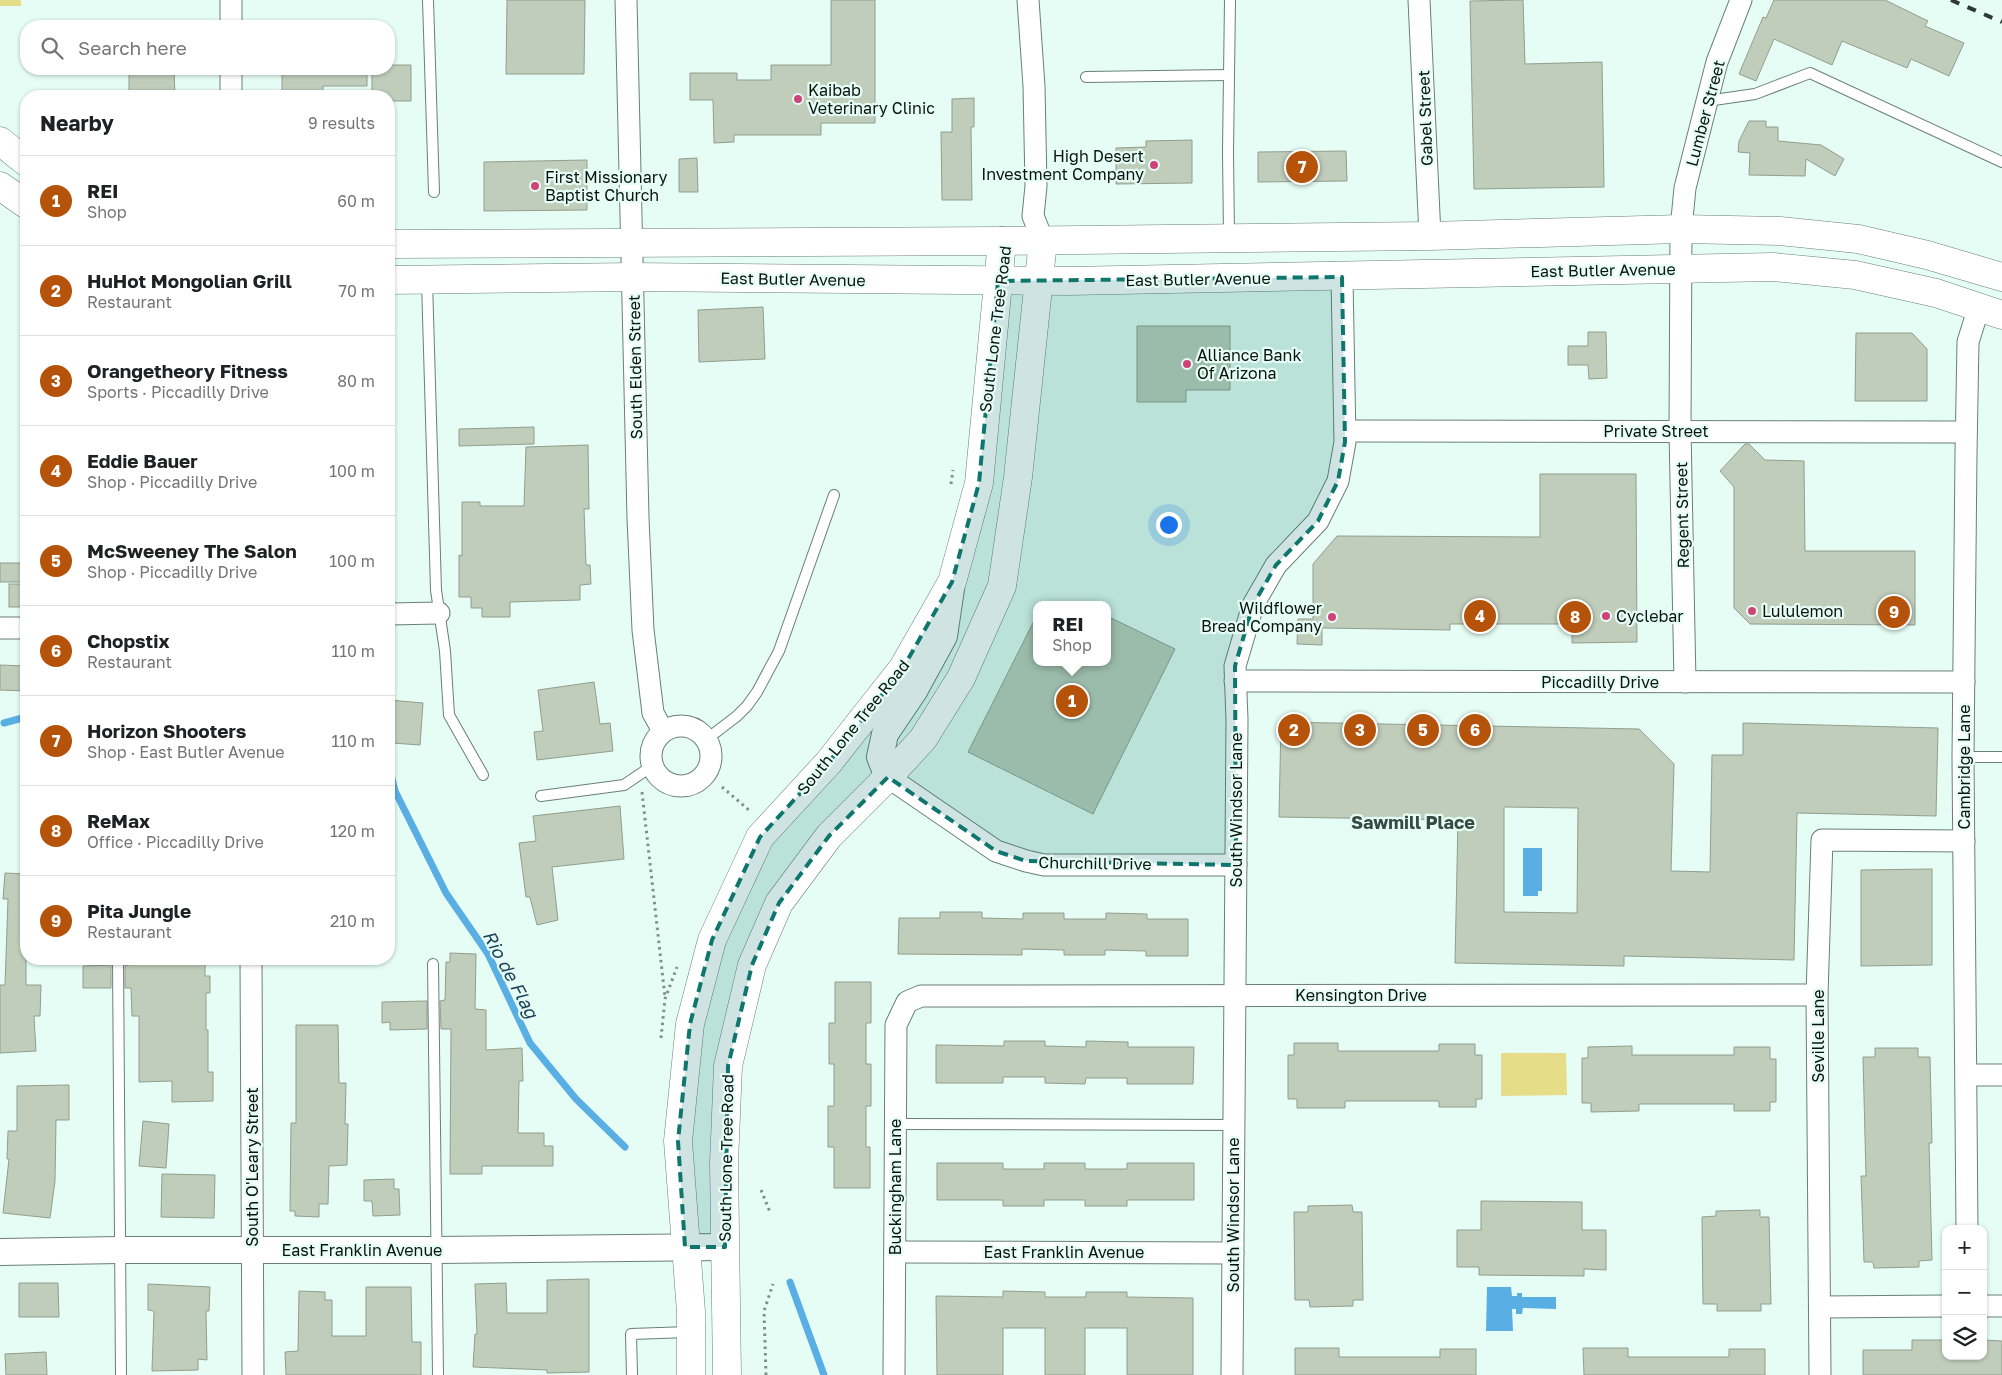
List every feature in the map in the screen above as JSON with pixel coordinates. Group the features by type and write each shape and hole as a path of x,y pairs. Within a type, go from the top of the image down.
{"main road":[{"path":"0,140 20,157"},
{"path":"0,186 20,200"},
{"path":"395,244 1002,241 1038,228 1229,238 1430,236 1681,229 1780,231 1858,239 1927,255 2002,277"},
{"name":"South Lone Tree Road","path":"727,1375 724,1163 728,1066 752,964 779,903 829,836 923,739 961,678 1002,586 1018,477 1039,281 1038,228"},
{"name":"South Lone Tree Road","path":"691,1375 691,1312 678,1141 690,1024 712,940 760,837 829,762 903,668 952,582 979,483 1002,241"},
{"name":"East Butler Avenue","path":"395,280 633,277 1039,281 1342,277 1773,267 1854,274 1936,293 1990,311"}],"street":[{"path":"231,0 231,20"},
{"name":"South Elden Street","path":"626,0 638,518 644,630 653,713 663,731"},
{"path":"1028,0 1034,86 1038,228"},
{"name":"Gabel Street","path":"1419,0 1430,236"},
{"name":"Lumber Street","path":"1681,229 1685,188 1717,62 1741,0"},
{"path":"231,75 231,90"},
{"name":"Regent Street","path":"1681,229 1680,430 1685,682"},
{"name":"South Windsor Lane","path":"1232,1375 1236,865 1235,666 1253,605 1276,565 1318,521 1338,481 1345,442 1342,277"},
{"name":"Cambridge Lane","path":"1967,1225 1963,757 1968,342 1990,311"},
{"name":"Private Street","path":"1345,431 1680,430 1966,432"},
{"path":"888,777 880,757 885,734 914,691 944,636 952,582"},
{"path":"395,614 439,613"},
{"path":"0,628 20,628"},
{"name":"Piccadilly Drive","path":"1235,681 1964,682"},
{"path":"672,726 692,727 707,739 711,748 712,758 709,768 703,777 695,783 685,786 674,785 665,781 652,766 652,746 656,738 672,726"},
{"name":"Churchill Drive","path":"888,777 996,851 1026,861 1044,865 1236,865"},
{"name":"Seville Lane","path":"1820,1375 1817,995 1822,840 1964,840"},
{"name":"South O'Leary Street","path":"251,965 254,1375"},
{"name":"Kensington Drive","path":"907,1002 921,996 1817,995"},
{"name":"Buckingham Lane","path":"894,1375 896,1025 907,1002"},
{"path":"1966,1075 2002,1075"},
{"name":"East Franklin Avenue","path":"0,1252 725,1247"},
{"name":"East Franklin Avenue","path":"895,1252 1233,1253"},
{"path":"1820,1308 1942,1306"},
{"path":"1987,1306 2002,1306"}],"lane":[{"path":"428,0 434,192"},
{"path":"1229,238 1230,0"},
{"path":"1707,101 1755,94 1810,73 2002,162"},
{"path":"1086,77 1229,75"},
{"path":"428,280 436,590 445,652 448,715 483,775"},
{"path":"707,739 747,706 779,652 834,495"},
{"path":"1963,757 2002,757"},
{"path":"541,796 624,785 652,766"},
{"path":"433,964 438,1375"},
{"path":"118,965 120,1375"},
{"path":"896,1124 1234,1125"},
{"path":"632,1375 631,1334 690,1332"}],"path":[{"path":"950,487 953,468"},
{"path":"641,787 665,999 678,963"},
{"path":"722,787 753,814"},
{"path":"761,1190 770,1212"},
{"path":"766,1375 764,1311 773,1284"}],"highlighted area":[{"path":"1342,277 1345,442 1338,481 1318,521 1276,565 1253,605 1235,666 1236,865 1026,861 996,851 888,777 829,836 779,903 752,965 728,1066 725,1247 685,1247 678,1141 690,1024 712,940 760,837 829,762 903,668 952,582 979,483 998,281"}],"shaded area":[{"path":"0,0 21,0 21,6 0,6"},
{"path":"1501,1053 1566,1053 1567,1095 1501,1096"}],"water":[{"path":"1523,848 1542,848 1542,891 1538,891 1538,896 1523,896"},
{"path":"1487,1287 1511,1287 1512,1296 1522,1293 1522,1297 1556,1297 1556,1309 1523,1308 1522,1314 1516,1314 1516,1309 1512,1309 1513,1331 1486,1331"}],"building":[{"path":"507,0 585,0 584,74 506,74"},
{"path":"831,0 875,0 875,123 821,123 821,135 734,135 734,142 714,143 713,100 690,100 690,73 737,73 737,80 771,80 771,65 831,65"},
{"path":"1523,0 1525,64 1602,62 1604,187 1474,189 1470,1"},
{"path":"1774,0 1885,0 1928,21 1925,26 1964,43 1949,76 1911,59 1907,68 1842,41 1832,65 1774,39 1756,81 1739,74 1763,17 1766,18"},
{"path":"395,65 411,65 411,101 395,101 395,90 372,90 372,75 395,75"},
{"path":"129,75 174,75 175,90 129,90"},
{"path":"282,75 367,75 367,86 323,86 323,90 282,90"},
{"path":"974,98 974,127 971,127 972,200 942,200 941,132 952,132 952,99"},
{"path":"1749,121 1766,121 1766,127 1778,127 1778,141 1821,145 1844,159 1835,176 1806,159 1805,176 1749,175 1750,153 1738,152 1739,141"},
{"name":"High Desert Investment Company","path":"1192,140 1192,183 1116,184 1116,148 1146,147 1146,141"},
{"path":"1346,151 1347,181 1258,182 1258,152"},
{"path":"697,158 698,192 679,192 679,159"},
{"name":"First Missionary Baptist Church","path":"587,160 587,210 484,211 484,162"},
{"path":"763,307 765,359 699,362 698,310"},
{"path":"1137,326 1230,326 1230,390 1186,390 1186,402 1137,402"},
{"path":"1588,332 1606,332 1607,378 1589,379 1588,365 1568,365 1568,346 1588,346"},
{"path":"1856,333 1912,333 1927,349 1927,401 1855,401"},
{"path":"534,427 534,444 459,446 459,429"},
{"path":"1745,444 1749,444 1765,460 1804,461 1805,551 1915,551 1915,625 1750,624 1734,608 1734,487 1720,471"},
{"path":"588,445 589,509 584,509 586,565 590,565 591,584 580,585 580,600 510,602 510,617 482,617 482,608 471,608 471,597 459,597 459,555 462,556 462,502 480,502 480,506 524,506 526,447"},
{"path":"1540,474 1636,474 1637,642 1572,643 1572,624 1450,624 1450,630 1322,628 1322,645 1297,644 1298,619 1313,619 1313,564 1337,536 1540,537"},
{"path":"0,563 20,563 20,582 0,582"},
{"path":"9,584 20,584 20,607 9,607"},
{"path":"1111,618 1175,649 1093,814 968,752 1033,623 1033,666 1111,666"},
{"path":"0,665 20,666 20,691 0,690"},
{"path":"594,682 600,724 610,723 613,751 537,760 534,732 543,731 538,690"},
{"path":"395,701 423,703 420,745 395,743"},
{"path":"1281,722 1639,729 1674,764 1671,871 1710,872 1712,755 1743,755 1743,723 1938,728 1936,816 1797,813 1794,960 1624,956 1624,966 1455,963 1458,820 1279,817","holes":["1504,807 1578,808 1577,913 1504,912"]},
{"path":"620,806 624,859 552,867 558,920 537,925 530,897 526,897 519,843 536,841 533,816"},
{"path":"1932,869 1932,965 1861,966 1861,870"},
{"path":"5,873 20,874 20,965 26,965 26,985 41,985 40,1016 34,1016 36,1051 0,1053 0,985 5,985 8,899 3,899"},
{"path":"940,912 982,912 982,918 1023,919 1023,913 1064,913 1064,919 1106,919 1106,913 1147,914 1147,919 1188,919 1188,956 1146,956 1146,951 1105,950 1105,955 1064,955 1064,950 1022,949 1022,955 898,954 899,918 940,918"},
{"path":"450,953 476,954 475,1009 486,1010 486,1050 522,1048 523,1081 519,1081 518,1133 544,1133 544,1146 553,1146 553,1166 482,1166 482,1174 450,1174 451,1029 441,1029 440,1001 445,1000 446,962 450,962"},
{"path":"111,965 111,988 83,988 83,966"},
{"path":"125,965 205,965 205,976 210,976 210,993 206,993 206,1030 208,1030 208,1072 213,1072 213,1101 172,1102 172,1081 139,1082 139,1016 132,1016 131,988 125,988"},
{"path":"835,982 871,982 871,1023 866,1023 866,1064 871,1064 871,1106 866,1106 866,1147 870,1147 870,1188 834,1188 834,1147 828,1147 828,1106 834,1106 834,1064 829,1064 829,1023 835,1023"},
{"path":"427,1001 427,1029 390,1030 390,1022 382,1023 382,1002"},
{"path":"296,1025 338,1025 339,1083 346,1083 347,1165 329,1166 328,1204 319,1204 319,1217 295,1216 295,1211 290,1211 291,1123 296,1123"},
{"path":"1004,1041 1045,1041 1045,1046 1086,1047 1086,1041 1128,1042 1128,1047 1194,1047 1193,1084 1127,1084 1127,1078 1086,1078 1085,1084 1045,1083 1045,1077 1003,1077 1003,1083 936,1083 936,1045 1004,1046"},
{"path":"1294,1043 1338,1043 1338,1051 1439,1051 1439,1044 1475,1044 1475,1055 1482,1055 1482,1099 1476,1099 1476,1107 1439,1107 1439,1101 1345,1101 1345,1108 1297,1108 1297,1099 1288,1099 1288,1055 1294,1055"},
{"path":"1632,1046 1632,1055 1734,1055 1734,1047 1770,1047 1770,1059 1776,1059 1776,1102 1770,1102 1770,1111 1734,1111 1734,1104 1639,1104 1639,1111 1591,1112 1591,1103 1582,1103 1582,1058 1588,1058 1588,1047"},
{"path":"1875,1048 1918,1048 1918,1057 1930,1057 1932,1143 1929,1143 1932,1260 1919,1261 1919,1267 1874,1268 1873,1262 1864,1262 1861,1176 1866,1176 1863,1057 1875,1057"},
{"path":"69,1085 69,1120 56,1120 55,1181 50,1218 3,1213 9,1159 7,1159 8,1131 17,1131 17,1086"},
{"path":"143,1121 169,1124 166,1168 139,1166"},
{"path":"937,1163 1003,1163 1003,1169 1044,1169 1044,1163 1085,1163 1085,1169 1127,1169 1127,1163 1194,1163 1194,1200 1127,1200 1127,1206 1085,1206 1085,1200 1044,1200 1044,1206 1003,1206 1003,1200 937,1200"},
{"path":"162,1174 215,1175 214,1218 161,1217"},
{"path":"394,1179 394,1189 399,1189 400,1215 373,1216 372,1201 364,1201 364,1180"},
{"path":"1481,1201 1582,1202 1582,1230 1606,1230 1606,1270 1584,1269 1584,1276 1479,1275 1479,1267 1457,1267 1457,1230 1481,1230"},
{"path":"1352,1205 1353,1212 1362,1212 1363,1300 1353,1300 1353,1306 1310,1307 1309,1300 1295,1300 1294,1212 1308,1212 1308,1206"},
{"path":"1760,1210 1760,1217 1769,1217 1771,1304 1761,1304 1761,1311 1717,1311 1717,1304 1703,1304 1702,1217 1716,1216 1716,1211"},
{"path":"589,1279 589,1372 547,1373 547,1370 473,1367 475,1334 477,1334 475,1284 506,1283 507,1313 547,1313 547,1280"},
{"path":"19,1283 58,1283 59,1317 19,1317"},
{"path":"148,1284 210,1287 209,1311 206,1311 207,1360 198,1359 198,1370 152,1371 154,1311 148,1310"},
{"path":"366,1287 411,1287 412,1342 421,1342 421,1375 286,1375 285,1352 298,1351 299,1291 325,1292 325,1300 332,1300 332,1336 366,1336"},
{"path":"1003,1291 1045,1292 1045,1297 1086,1297 1086,1292 1127,1292 1127,1297 1193,1298 1193,1375 1127,1375 1127,1328 1085,1328 1085,1375 1045,1375 1045,1328 1003,1328 1003,1375 937,1375 936,1296 1003,1297"},
{"path":"1912,1340 1942,1340 1942,1360 1987,1360 1987,1340 2002,1341 2002,1375 1863,1375 1863,1350 1912,1350"},
{"path":"1295,1348 1339,1348 1339,1357 1440,1357 1440,1349 1476,1349 1476,1375 1295,1375"},
{"path":"1583,1348 1628,1348 1628,1357 1729,1357 1729,1349 1765,1349 1765,1375 1584,1375"},
{"path":"46,1352 47,1375 6,1375 5,1354"}],"waterway":[{"name":"Rio de Flag","path":"4,723 20,719"},
{"name":"Rio de Flag","path":"395,791 446,893 488,954 530,1043 576,1099 625,1147"},
{"name":"Rio de Flag","path":"790,1282 824,1375"}],"railway":[{"path":"1951,0 2002,22"}],"place":[{"name":"Kaibab Veterinary Clinic","path":"798,99"},
{"name":"High Desert Investment Company","path":"1154,165"},
{"name":"Horizon Shooters","path":"1302,167"},
{"name":"First Missionary Baptist Church","path":"535,186"},
{"name":"Alliance Bank Of Arizona","path":"1187,364"},
{"name":"Lululemon","path":"1752,611"},
{"name":"Pita Jungle","path":"1894,612"},
{"name":"Eddie Bauer","path":"1480,616"},
{"name":"Cyclebar","path":"1606,616"},
{"name":"Wildflower Bread Company","path":"1332,617"},
{"name":"ReMax","path":"1575,617"},
{"name":"REI","path":"1072,701"},
{"name":"HuHot Mongolian Grill","path":"1294,730"},
{"name":"Orangetheory Fitness","path":"1360,730"},
{"name":"McSweeney The Salon","path":"1423,730"},
{"name":"Chopstix","path":"1475,730"}],"district":[{"name":"Sawmill Place","path":"1413,822"}]}
